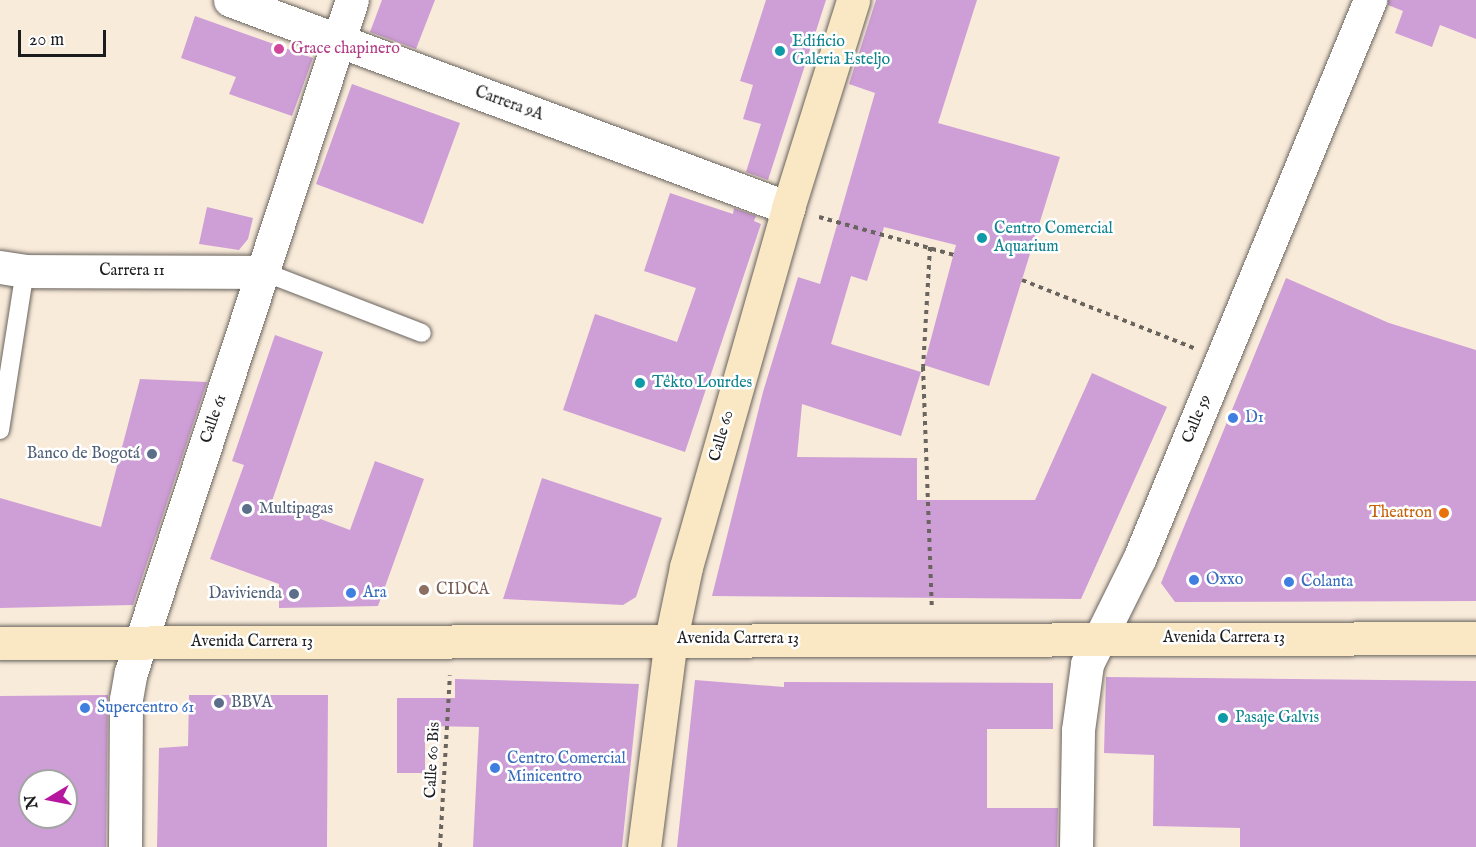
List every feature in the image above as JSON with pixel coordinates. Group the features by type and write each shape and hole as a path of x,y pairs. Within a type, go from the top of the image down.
{"main road":[{"name":"Calle 60","path":"644,847 671,639 703,499 800,212 853,0"},
{"name":"Avenida Carrera 13","path":"0,643 1476,638"}],"street":[{"name":"Carrera 9A","path":"230,0 800,212"},
{"name":"Calle 61","path":"125,847 126,699 139,642 264,272 352,0"},
{"name":"Calle 59","path":"1076,847 1081,688 1098,639 1140,557 1370,0"},
{"name":"Carrera 11","path":"13,269 264,272"}],"lane":[{"path":"0,430 13,269"},
{"path":"264,272 422,333"}],"path":[{"path":"800,212 954,255"},
{"path":"930,247 923,367 933,615"},
{"path":"1022,280 1222,359"},
{"name":"Calle 60 Bis","path":"441,847 450,675"}],"building":[{"path":"382,0 435,0 416,49 370,32"},
{"path":"766,0 826,0 768,180 746,172 761,124 743,119 753,85 740,81"},
{"path":"876,0 977,0 938,123 1060,157 989,386 924,365 956,245 884,227 867,281 851,276 831,344 921,372 901,436 802,404 797,457 917,458 917,500 1035,500 1092,373 1167,407 1081,599 712,596 763,392 798,277 820,284 875,93 849,84"},
{"path":"1388,0 1476,0 1476,39 1440,25 1432,47 1395,33 1403,11 1388,5"},
{"path":"195,16 313,58 292,116 229,94 236,77 181,58"},
{"path":"352,84 460,123 423,224 316,184"},
{"path":"670,193 733,214 734,208 756,216 754,221 761,224 685,452 563,410 595,314 677,342 696,288 644,271"},
{"path":"207,207 253,218 248,239 239,250 199,244"},
{"path":"1286,278 1389,323 1476,350 1476,601 1175,602 1161,583"},
{"path":"275,335 323,352 272,501 350,530 375,461 424,479 378,606 279,608 279,584 210,559 244,465 232,461"},
{"name":"Banco de Bogotá","path":"140,379 207,382 133,605 0,608 0,498 101,527"},
{"path":"542,478 662,518 636,597 623,605 503,599"},
{"path":"1106,677 1476,681 1476,847 1240,847 1240,828 1153,826 1154,755 1104,753"},
{"path":"455,679 639,684 622,847 473,847 479,727 425,726 425,773 397,773 397,698 455,698"},
{"path":"695,680 784,687 784,682 1053,683 1053,729 987,729 987,808 1058,808 1057,847 677,847"},
{"path":"108,695 106,847 0,847 0,696"},
{"path":"189,695 328,695 327,847 157,847 159,748 188,746"}],"place":[{"name":"Grace chapinero","path":"279,49"},
{"name":"Edificio Galeria Esteljo","path":"780,51"},
{"name":"Centro Comercial Aquarium","path":"982,238"},
{"name":"Têkto Lourdes","path":"640,383"},
{"name":"D1","path":"1233,418"},
{"name":"Banco de Bogotá","path":"152,454"},
{"name":"Multipagas","path":"247,509"},
{"name":"Theatron","path":"1444,513"},
{"name":"Oxxo","path":"1194,580"},
{"name":"Colanta","path":"1289,582"},
{"name":"CIDCA","path":"424,590"},
{"name":"Ara","path":"351,593"},
{"name":"Davivienda","path":"294,594"},
{"name":"BBVA","path":"219,703"},
{"name":"Supercentro 61","path":"85,708"},
{"name":"Pasaje Galvis","path":"1223,718"},
{"name":"Centro Comercial Minicentro","path":"495,768"}]}
